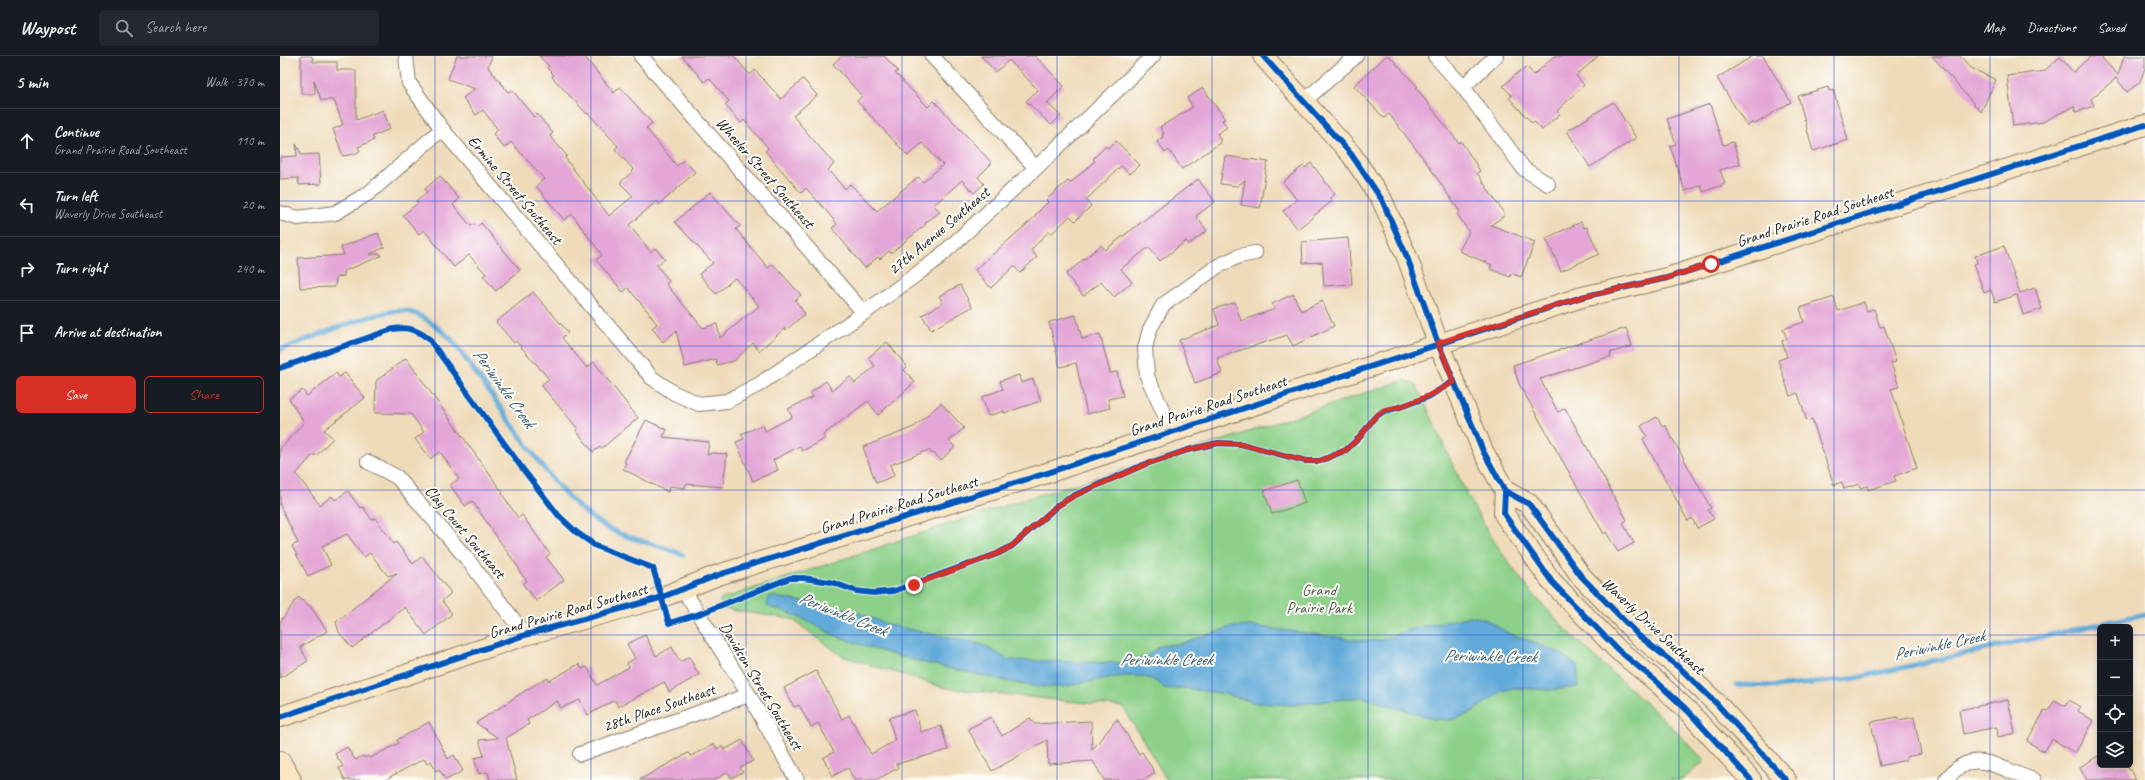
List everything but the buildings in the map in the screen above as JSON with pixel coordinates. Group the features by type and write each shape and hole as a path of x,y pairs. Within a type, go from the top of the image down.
{"main road":[{"path":"1263,56 1351,154 1382,200 1406,256 1438,343 1483,450 1505,491 1504,514 1552,582 1618,650 1657,682 1688,711 1751,780"},
{"name":"Grand Prairie Road Southeast","path":"280,717 525,635 660,598 718,575 1172,431 1582,297 1667,278 2145,125"},
{"name":"Waverly Drive Southeast","path":"1505,491 1529,504 1581,576 1638,635 1682,670 1716,703 1786,780"},
{"path":"280,761 290,780"}],"street":[{"name":"Ermine Street Southeast","path":"406,56 409,83 442,129 652,378 674,393 700,404"},
{"name":"Wheeler Street Southeast","path":"641,56 864,313"},
{"path":"932,56 1036,168"},
{"name":"27th Avenue Southeast","path":"700,404 727,401 758,385 864,313 936,260 1036,168 1153,56"},
{"path":"1304,101 1356,56"},
{"path":"1435,56 1463,86 1524,169 1548,184"},
{"path":"1463,86 1496,56"},
{"path":"280,213 298,218 335,213 369,193 442,129"},
{"path":"1172,431 1147,376 1145,348 1150,329 1163,305 1218,266 1239,256 1255,254"},
{"name":"Clay Court Southeast","path":"368,462 397,477 468,560 525,635"},
{"name":"Davidson Street Southeast","path":"683,589 750,695 797,780"},
{"name":"28th Place Southeast","path":"580,754 750,695"},
{"path":"1946,780 1954,770 1972,760 1990,763 2011,777 2034,780"}],"green space":[{"name":"Grand Prairie Park","path":"1404,380 1416,384 1457,474 1476,511 1515,572 1567,630 1660,716 1705,761 1682,780 1167,780 1123,707 945,688 842,656 792,619 724,609 719,600 1022,500 1221,441"}],"water":[{"path":"769,596 851,610 889,625 983,645 1009,660 1113,663 1127,662 1144,658 1161,646 1182,643 1231,627 1252,626 1365,641 1382,640 1412,629 1471,616 1485,619 1508,633 1560,653 1578,667 1578,687 1549,690 1515,688 1502,691 1469,714 1451,720 1434,719 1362,697 1293,705 1257,703 1225,694 1183,688 1165,689 1156,682 1145,677 1133,676 1057,687 1018,684 931,664 855,643 832,634 797,616 767,606"}],"waterway":[{"name":"Periwinkle Creek","path":"280,350 379,314 394,311 406,311 412,312 424,318 452,340 544,469 579,507 592,518 615,532 683,555"},
{"name":"Periwinkle Creek","path":"1737,685 1784,686 1851,679 2145,614"}],"cycle path":[{"path":"1263,56 1351,154 1382,200 1407,257 1438,343 1483,451 1505,491 1529,504 1581,576 1638,635 1682,670 1716,703 1786,780"},
{"path":"280,717 525,635 660,598 718,575 1047,473 1582,297 1667,278 2145,125"},
{"path":"280,368 393,329 403,328 416,331 429,339 522,468 559,516 576,532 596,546 653,568 669,623 699,614 790,578 803,578 831,582 856,591 873,593 894,591 997,554 1012,546 1057,506 1073,496 1143,465 1188,450 1218,443 1241,444 1306,461 1320,461 1346,450 1360,437 1374,418 1384,411 1428,397 1454,381"},
{"path":"1505,491 1504,514 1552,582 1618,650 1657,682 1688,711 1751,780"}],"route":[{"path":"914,585 997,554 1012,546 1041,518 1074,496 1144,465 1188,450 1218,443 1241,444 1259,447 1306,461 1320,461 1334,456 1346,450 1360,437 1374,418 1384,410 1400,407 1428,396 1454,382 1438,343 1582,297 1667,278 1711,264"}]}
